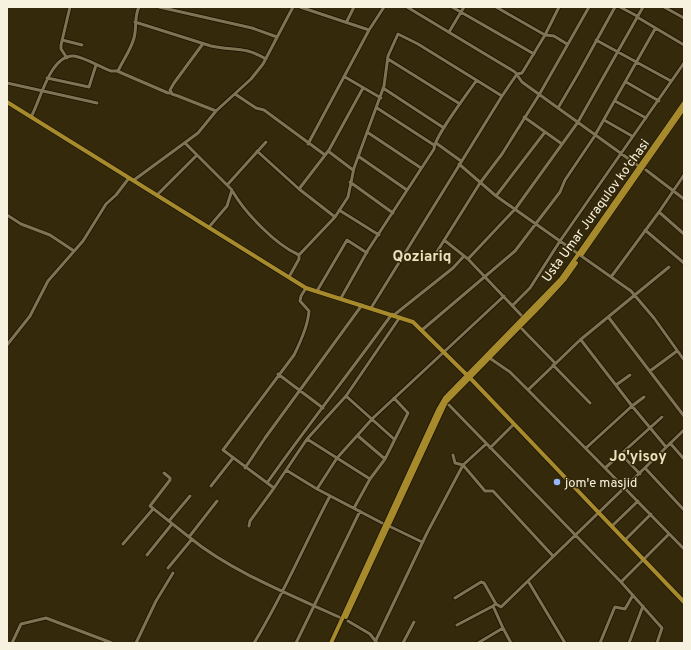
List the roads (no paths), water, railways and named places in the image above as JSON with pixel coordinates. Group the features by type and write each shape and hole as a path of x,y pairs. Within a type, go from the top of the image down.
{"main road":[{"path":"7,102 306,288 413,322 514,424 684,602"},
{"name":"Usta Umar Juraqulov ko'chasi","path":"579,256 684,103"},
{"name":"Usta Umar Juraqulov ko'chasi","path":"332,643 438,410 445,398 468,377 561,279 684,108"}],"street":[{"path":"67,58 61,49 70,7"},
{"path":"116,71 134,39 137,26 135,22 139,7"},
{"path":"159,7 252,28 277,37"},
{"path":"134,180 198,133 216,111 256,73 266,60 293,7"},
{"path":"300,7 347,21 369,30"},
{"path":"347,21 354,7"},
{"path":"308,144 369,30 384,7"},
{"path":"407,7 517,74 522,82 637,165"},
{"path":"452,7 534,54"},
{"path":"449,32 464,7"},
{"path":"496,7 545,35 554,36 567,44"},
{"path":"371,308 502,96 517,74 522,73 534,54 559,7"},
{"path":"433,258 480,183 502,154 539,94 589,7"},
{"path":"558,108 615,7"},
{"path":"620,7 684,45"},
{"path":"468,259 516,208 578,122 643,7"},
{"path":"664,7 684,18"},
{"path":"135,22 223,49 248,50 266,60"},
{"path":"422,330 515,251 560,192 565,180 604,120 655,29"},
{"path":"289,277 299,260 299,255 335,217 348,197 353,170 377,108 383,88 388,59 396,36 399,34 502,96"},
{"path":"62,40 82,45"},
{"path":"596,40 671,81"},
{"path":"171,93 171,87 202,45"},
{"path":"31,117 47,78 67,58 75,56 216,111"},
{"path":"388,59 460,104"},
{"path":"513,305 530,288 560,241 632,136 659,101 684,63"},
{"path":"47,78 89,87 96,65"},
{"path":"344,77 380,98"},
{"path":"341,298 367,252 434,149 435,144 444,128 476,80"},
{"path":"626,82 659,101"},
{"path":"7,83 97,102"},
{"path":"299,189 328,151 363,88"},
{"path":"383,88 444,128"},
{"path":"235,94 256,108 264,110 308,144 325,155"},
{"path":"615,101 646,118"},
{"path":"377,108 462,161"},
{"path":"524,117 562,144"},
{"path":"604,120 632,136"},
{"path":"367,132 421,168"},
{"path":"496,196 545,132"},
{"path":"228,184 266,142"},
{"path":"185,143 196,156 228,184 250,217 288,250 299,255"},
{"path":"257,151 299,189 335,217"},
{"path":"328,151 353,170"},
{"path":"157,195 196,156"},
{"path":"358,156 407,190"},
{"path":"459,164 496,196 516,208 535,224 611,277 634,295 654,318 684,360"},
{"path":"646,170 684,199"},
{"path":"611,277 659,212 684,175"},
{"path":"7,345 30,316 48,281 83,241 106,204 116,196 129,178"},
{"path":"350,182 393,213"},
{"path":"209,227 227,206 233,192"},
{"path":"339,210 379,235"},
{"path":"659,212 684,234"},
{"path":"7,215 21,224 50,235 74,251"},
{"path":"645,230 684,263"},
{"path":"317,291 347,240 367,252"},
{"path":"444,240 468,259 522,314"},
{"path":"267,483 291,448 331,398 393,315 453,268 464,256"},
{"path":"528,390 581,340 669,267"},
{"path":"274,488 245,468 224,450 278,374 294,355 301,341 309,318 309,311 300,301 306,288"},
{"path":"317,489 337,458 371,420 504,296"},
{"path":"245,468 265,438 362,305"},
{"path":"249,526 250,521 307,439 346,396 400,317"},
{"path":"609,318 684,416"},
{"path":"522,329 590,403"},
{"path":"581,340 666,447"},
{"path":"650,371 677,351"},
{"path":"491,359 510,372 684,549"},
{"path":"278,374 323,408"},
{"path":"616,385 630,375"},
{"path":"346,396 394,439"},
{"path":"586,448 644,397"},
{"path":"331,398 339,404"},
{"path":"354,508 370,479 385,459 408,413 394,398"},
{"path":"449,405 643,606 662,628 657,643"},
{"path":"605,468 650,426 662,417"},
{"path":"490,448 514,424"},
{"path":"457,625 494,605 501,607 684,430"},
{"path":"358,436 385,459"},
{"path":"307,439 370,479"},
{"path":"348,621 370,634 377,642 422,542 463,465 486,444"},
{"path":"670,444 684,459"},
{"path":"453,454 455,463 463,465 486,491 493,491 553,556"},
{"path":"621,454 640,474"},
{"path":"211,486 233,458"},
{"path":"645,468 684,510"},
{"path":"286,470 317,489 382,522"},
{"path":"164,473 170,478 170,480 150,504 153,510 214,555 313,606 339,617"},
{"path":"147,555 190,496"},
{"path":"254,643 284,591 307,540 330,496"},
{"path":"168,568 217,501"},
{"path":"612,526 638,501"},
{"path":"123,544 153,510"},
{"path":"296,643 360,511"},
{"path":"625,540 651,514"},
{"path":"391,527 422,542"},
{"path":"621,582 669,534"},
{"path":"136,643 156,601 173,573"},
{"path":"528,581 566,643"},
{"path":"455,598 481,582 484,583 502,628 511,643"},
{"path":"600,643 614,609 616,607 625,609 633,595"},
{"path":"629,643 643,606"},
{"path":"12,643 21,624 46,618 112,643"},
{"path":"403,643 414,622"},
{"path":"478,643 502,628"}],"place":[{"name":"jom'e masjid","path":"557,482"}],"district":[{"name":"Qoziariq","path":"422,256"},
{"name":"Jo'yisoy","path":"638,456"}]}
